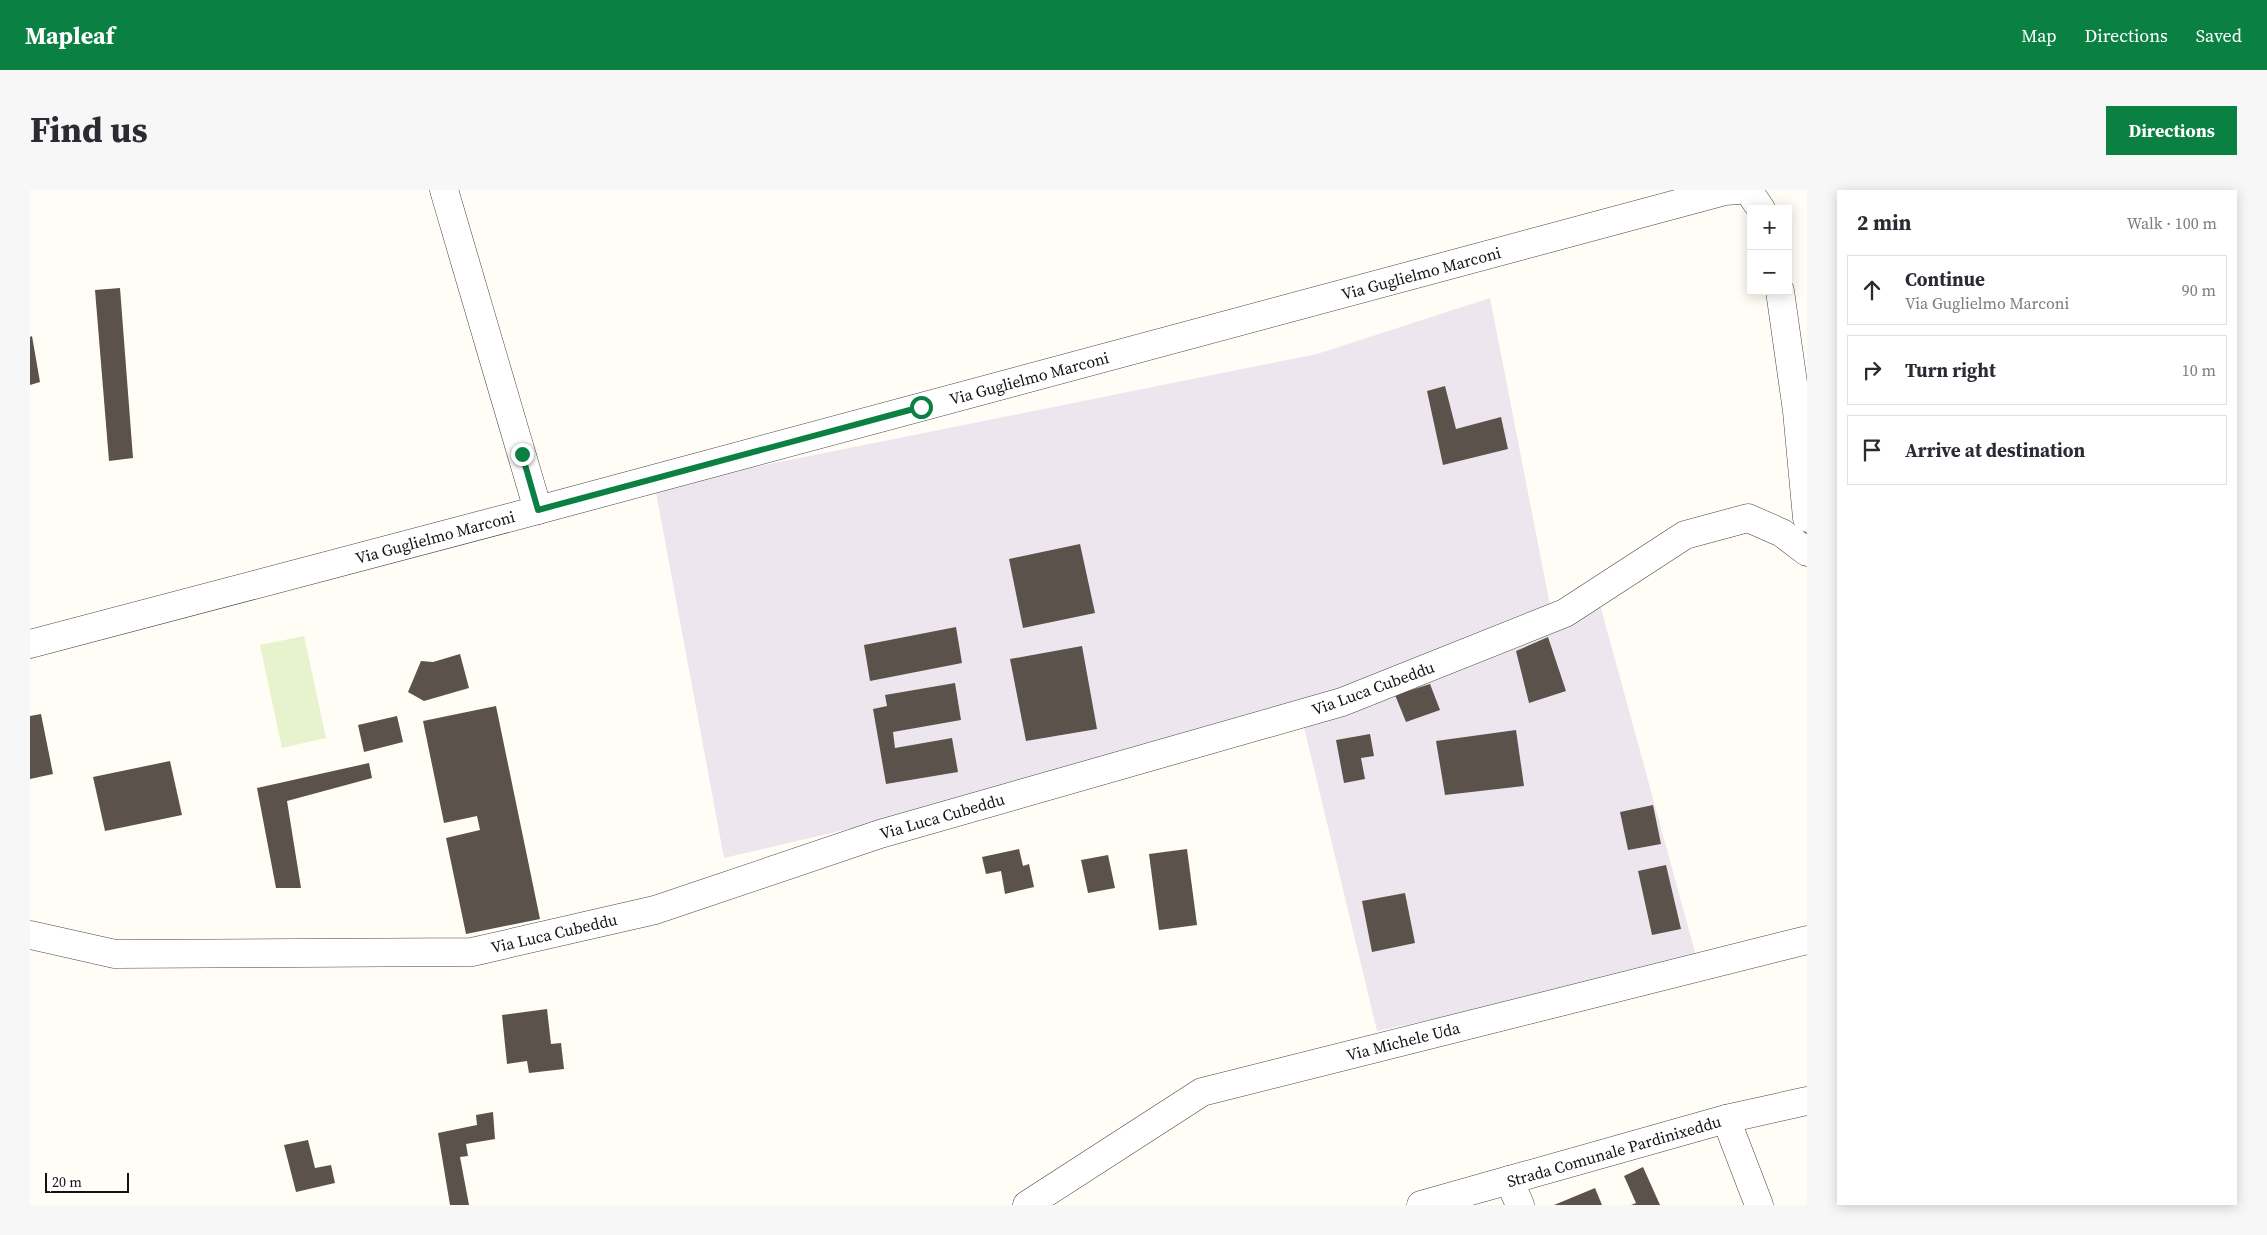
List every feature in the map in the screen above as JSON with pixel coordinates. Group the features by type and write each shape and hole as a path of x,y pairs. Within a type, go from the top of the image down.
{"street":[{"path":"444,190 538,510"},
{"name":"Via Guglielmo Marconi","path":"30,644 538,510 1706,196 1739,190"},
{"path":"1748,190 1758,205"},
{"path":"1781,295 1796,411 1807,518"},
{"name":"Via Luca Cubeddu","path":"30,936 116,954 472,952 655,910 880,834 1342,702 1565,612 1685,535 1748,518 1782,533 1807,552"},
{"name":"Via Michele Uda","path":"1027,1205 1202,1092 1807,940"},
{"name":"Strada Comunale Pardinixeddu","path":"1422,1205 1726,1119 1807,1101"},
{"path":"1726,1119 1759,1205"},
{"path":"1510,1180 1520,1205"}],"shaded area":[{"path":"1490,298 1551,610 1596,590 1698,963 1377,1031 1303,723 724,858 655,487 1317,354"}],"green space":[{"path":"304,636 326,738 282,748 260,645"}],"building":[{"path":"120,288 133,458 109,461 95,290"},
{"path":"32,336 40,382 30,385 30,337"},
{"path":"1445,386 1456,429 1501,417 1508,449 1443,465 1427,391"},
{"path":"1080,544 1095,613 1023,628 1009,559"},
{"path":"956,627 962,663 870,681 864,645"},
{"path":"1548,637 1566,691 1529,703 1516,651"},
{"path":"1082,646 1097,729 1026,741 1010,659"},
{"path":"460,654 469,688 424,701 408,692 421,661 433,662"},
{"path":"955,683 961,720 893,732 895,748 952,738 958,772 886,784 873,709 887,706 885,695"},
{"path":"1430,684 1440,710 1406,722 1395,695"},
{"path":"496,706 540,919 466,934 446,838 480,830 477,816 444,823 423,721"},
{"path":"41,714 53,774 30,779 30,716"},
{"path":"397,716 403,742 364,752 358,725"},
{"path":"1516,730 1524,786 1445,795 1436,741"},
{"path":"1370,734 1374,756 1361,758 1365,779 1344,783 1336,740"},
{"path":"170,761 182,815 105,831 93,777"},
{"path":"369,763 372,778 287,801 301,888 276,888 257,788"},
{"path":"1653,805 1661,844 1628,850 1620,812"},
{"path":"1019,849 1023,866 1029,864 1034,887 1005,894 1001,871 986,874 982,857"},
{"path":"1187,849 1197,925 1159,930 1149,854"},
{"path":"1108,855 1115,888 1088,893 1081,860"},
{"path":"1666,865 1681,929 1652,935 1638,871"},
{"path":"1405,893 1415,943 1372,952 1362,901"},
{"path":"547,1009 551,1044 561,1043 564,1069 529,1073 527,1061 507,1064 502,1015"},
{"path":"493,1112 495,1139 466,1144 468,1156 460,1157 469,1205 450,1205 438,1133 477,1125 476,1115"},
{"path":"308,1140 315,1168 331,1165 335,1183 296,1192 284,1145"},
{"path":"1643,1167 1660,1205 1631,1205 1636,1203 1624,1176"},
{"path":"1595,1188 1602,1205 1554,1205"}],"route":[{"path":"522,454 538,510 921,407"}]}
